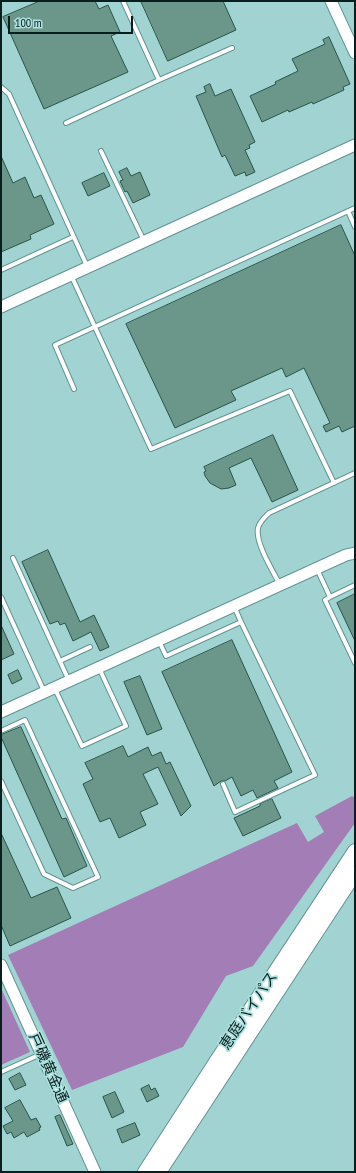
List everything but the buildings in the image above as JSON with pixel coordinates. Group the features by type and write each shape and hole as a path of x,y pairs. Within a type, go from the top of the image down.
{"highway":[{"name":"恵庭バイパス","path":"145,1172 355,851"},
{"name":"恵庭バイパス","path":"159,1172 355,873"}],"street":[{"path":"331,1 355,53"},
{"path":"1,307 355,145"},
{"path":"1,712 317,568 346,555 355,553"},
{"name":"戸磯黄金通","path":"1,965 95,1172"}],"lane":[{"path":"123,1 159,80"},
{"path":"66,124 159,80 232,48"},
{"path":"1,87 8,94 87,268"},
{"path":"101,151 144,242"},
{"path":"74,389 55,345 355,208"},
{"path":"348,211 355,227"},
{"path":"1,270 73,237"},
{"path":"71,275 151,449 290,391 334,483"},
{"path":"280,585 258,540 258,529 261,520 269,513 355,473"},
{"path":"14,558 69,681"},
{"path":"317,568 330,597"},
{"path":"355,585 324,600 355,663"},
{"path":"1,597 50,690 82,746 126,726 99,668"},
{"path":"223,784 235,812 315,775 234,606"},
{"path":"159,640 166,656 241,622"},
{"path":"60,661 90,647"},
{"path":"1,731 25,720 98,877 73,888 44,874 1,781"},
{"path":"1,1072 41,1053"}],"shaded area":[{"path":"352,796 355,798 355,823 253,966 226,976 183,1047 72,1090 8,955 297,823 308,842 324,832 315,816"},
{"path":"1,988 30,1052 1,1065"}]}
